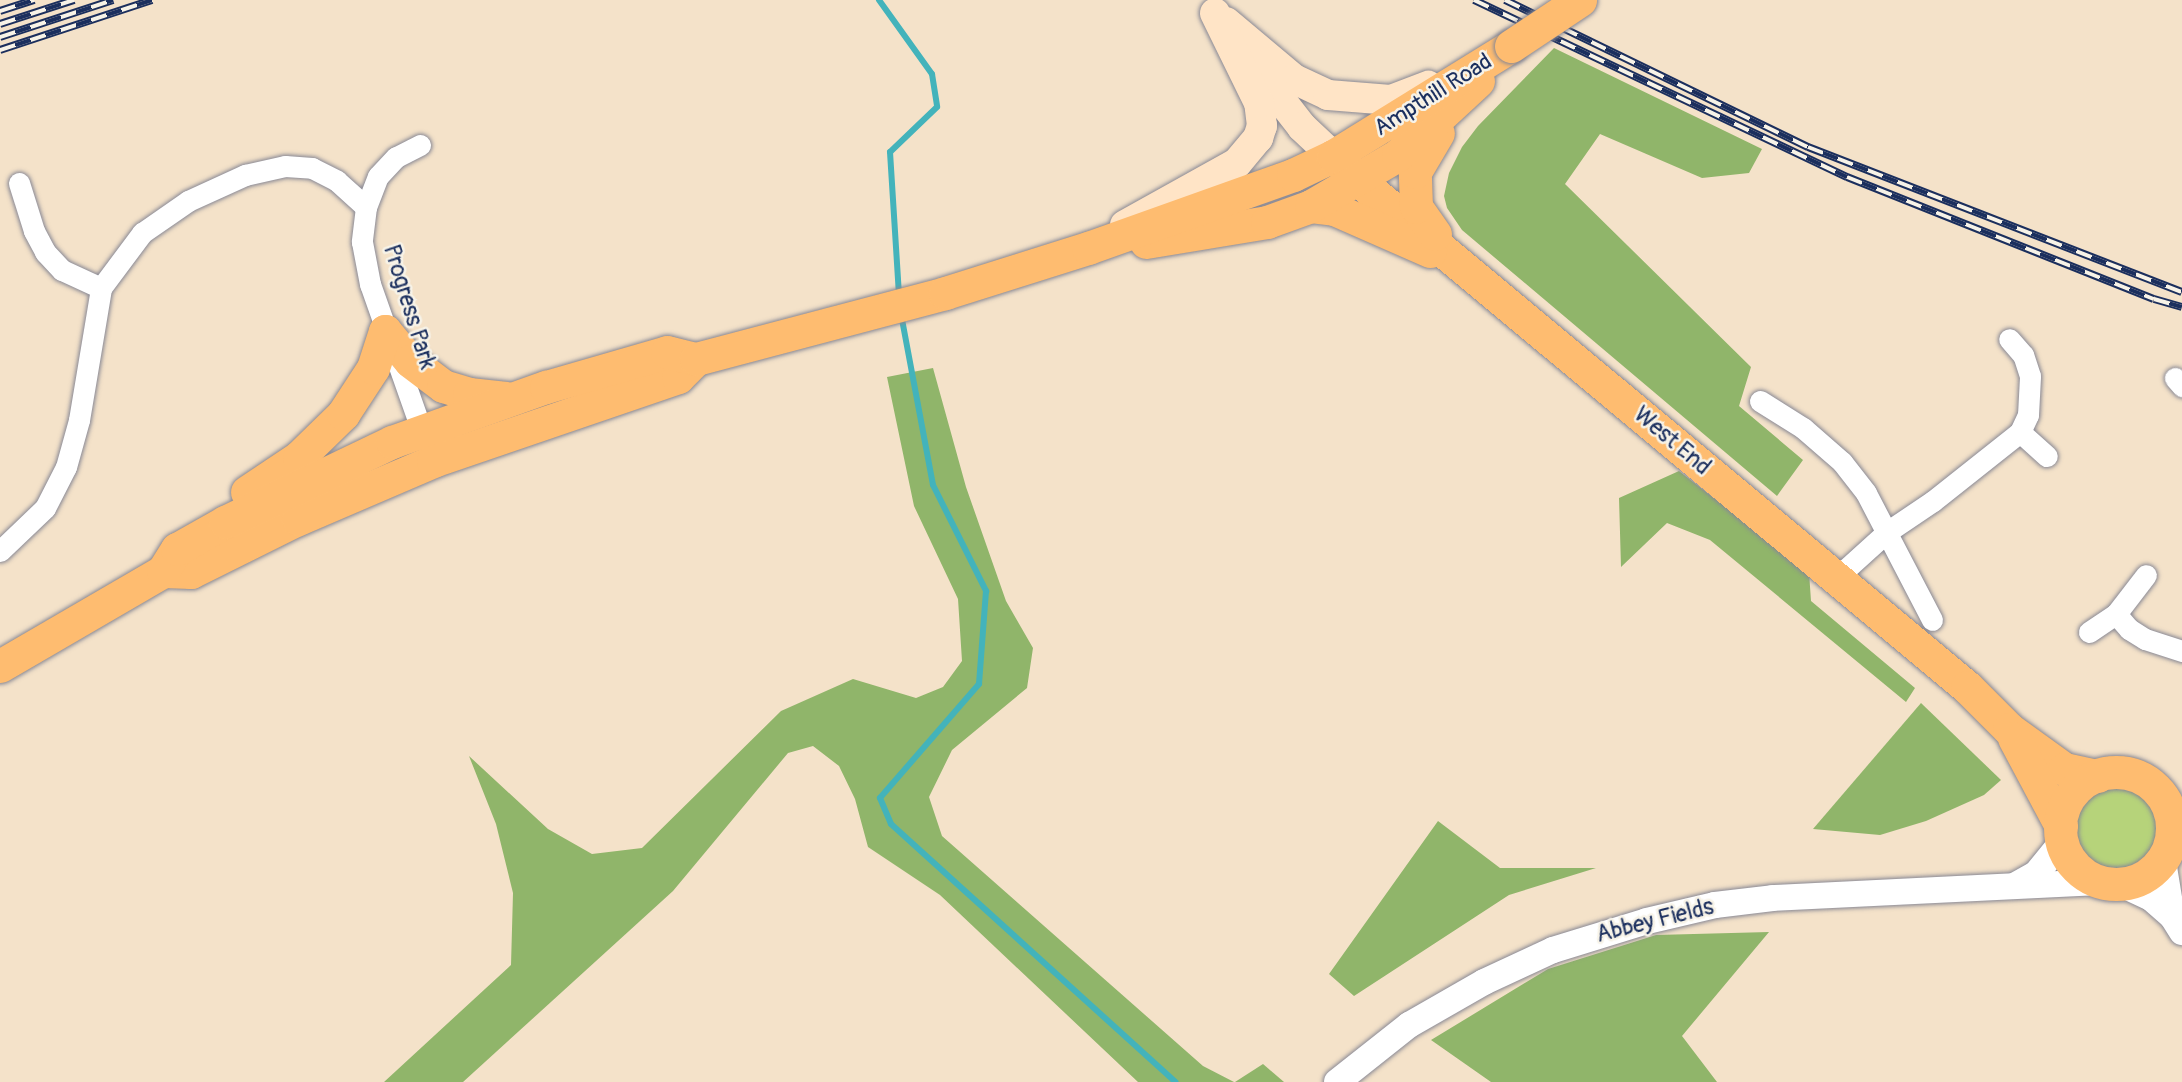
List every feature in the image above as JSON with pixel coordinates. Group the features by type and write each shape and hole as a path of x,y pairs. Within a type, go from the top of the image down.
{"main road":[{"path":"0,666 163,571 177,549 225,522 421,431 510,399 667,352 696,359 946,293 1088,248 1248,226 1311,206 1398,155 1465,95 1511,46 1580,0"},
{"path":"1209,6 1292,115 1333,156"},
{"path":"1088,248 1153,208 1224,171 1252,149 1262,126 1259,103 1209,6"},
{"name":"Ampthill Road","path":"1209,6 1294,79 1316,91 1338,97 1391,100 1408,96 1511,46"},
{"name":"Ampthill Road","path":"1088,248 1293,175 1333,156 1511,46"},
{"path":"1456,261 1416,207 1415,172 1423,155 1465,95"},
{"name":"West End","path":"1333,156 1358,180 1835,579 1968,687 2009,729 2064,769 2097,776"},
{"path":"1311,206 1334,209 1381,232 1456,261"},
{"path":"386,331 410,361 443,386 469,394 510,399"},
{"path":"225,522 235,500 299,457 343,414 373,368 386,331"},
{"path":"163,571 191,572 298,520 433,461 678,377 696,359"},
{"name":"West End","path":"2009,729 2062,834"},
{"path":"2148,781 2164,798 2172,837 2144,877 2109,883 2075,867 2062,834 2070,796 2085,782 2097,776 2129,773 2148,781 2182,786"}],"street":[{"name":"Progress Park","path":"420,145 396,157 378,176 366,207 362,242 370,284 433,461"},
{"path":"0,551 45,508 66,467 79,420 101,288 117,262 142,233 188,201 245,175 285,166 312,168 337,181 366,207"},
{"path":"19,183 34,231 45,252 62,270 101,288"},
{"path":"1835,579 1887,532 1933,501 2020,432 2028,415 2030,376 2023,355 2009,339"},
{"path":"1760,401 1803,428 1842,462 1867,493 1932,620"},
{"path":"2020,432 2047,456"},
{"path":"2089,632 2116,614 2146,575"},
{"path":"2116,614 2129,629 2145,639 2182,651"},
{"path":"2014,886 2036,874 2062,834"},
{"path":"2172,837 2177,924"},
{"path":"2109,883 2141,892 2177,924"},
{"name":"Abbey Fields","path":"1337,1082 1409,1025 1521,964 1597,935 1682,912 1744,901 1844,893 2109,883"}],"green space":[{"path":"1554,48 1762,149 1749,173 1702,178 1600,134 1565,184 1751,367 1739,406 1803,460 1777,496 1462,230 1447,208 1444,196 1449,173 1462,147 1478,126"},
{"path":"933,368 966,487 1006,601 1033,648 1027,688 952,750 929,797 942,836 1203,1066 1234,1082 1138,1082 940,895 868,847 855,799 839,766 813,746 788,753 673,891 463,1082 384,1082 511,965 513,893 496,824 469,756 548,829 592,854 642,848 781,711 853,679 916,698 943,687 962,661 958,599 914,506 887,377"},
{"path":"1679,471 1809,572 1811,601 1915,688 1906,702 1710,540 1667,523 1621,567 1619,498"},
{"path":"1921,703 2001,780 1984,795 1926,821 1880,835 1813,829"},
{"path":"2116,787 2132,790 2145,799 2154,812 2157,828 2154,844 2145,857 2132,866 2116,869 2100,866 2087,857 2078,844 2075,828 2078,812 2087,799 2100,790"},
{"path":"1438,821 1500,868 1596,868 1509,895 1354,996 1329,974"},
{"path":"1769,932 1682,1036 1717,1082 1491,1082 1431,1040 1548,969 1656,935"},
{"path":"1263,1064 1284,1082 1235,1082"}],"waterway":[{"path":"879,0 932,74 937,107 890,152 899,297"},
{"path":"901,314 933,485 986,591 979,684 880,798 891,824 1176,1082"}],"railway":[{"path":"0,11 34,0"},
{"path":"0,24 74,0"},
{"path":"0,37 113,0"},
{"path":"0,50 152,0"},
{"path":"1474,0 1847,177 2154,299 2182,307"},
{"path":"1505,0 1808,147 2182,292"}]}
